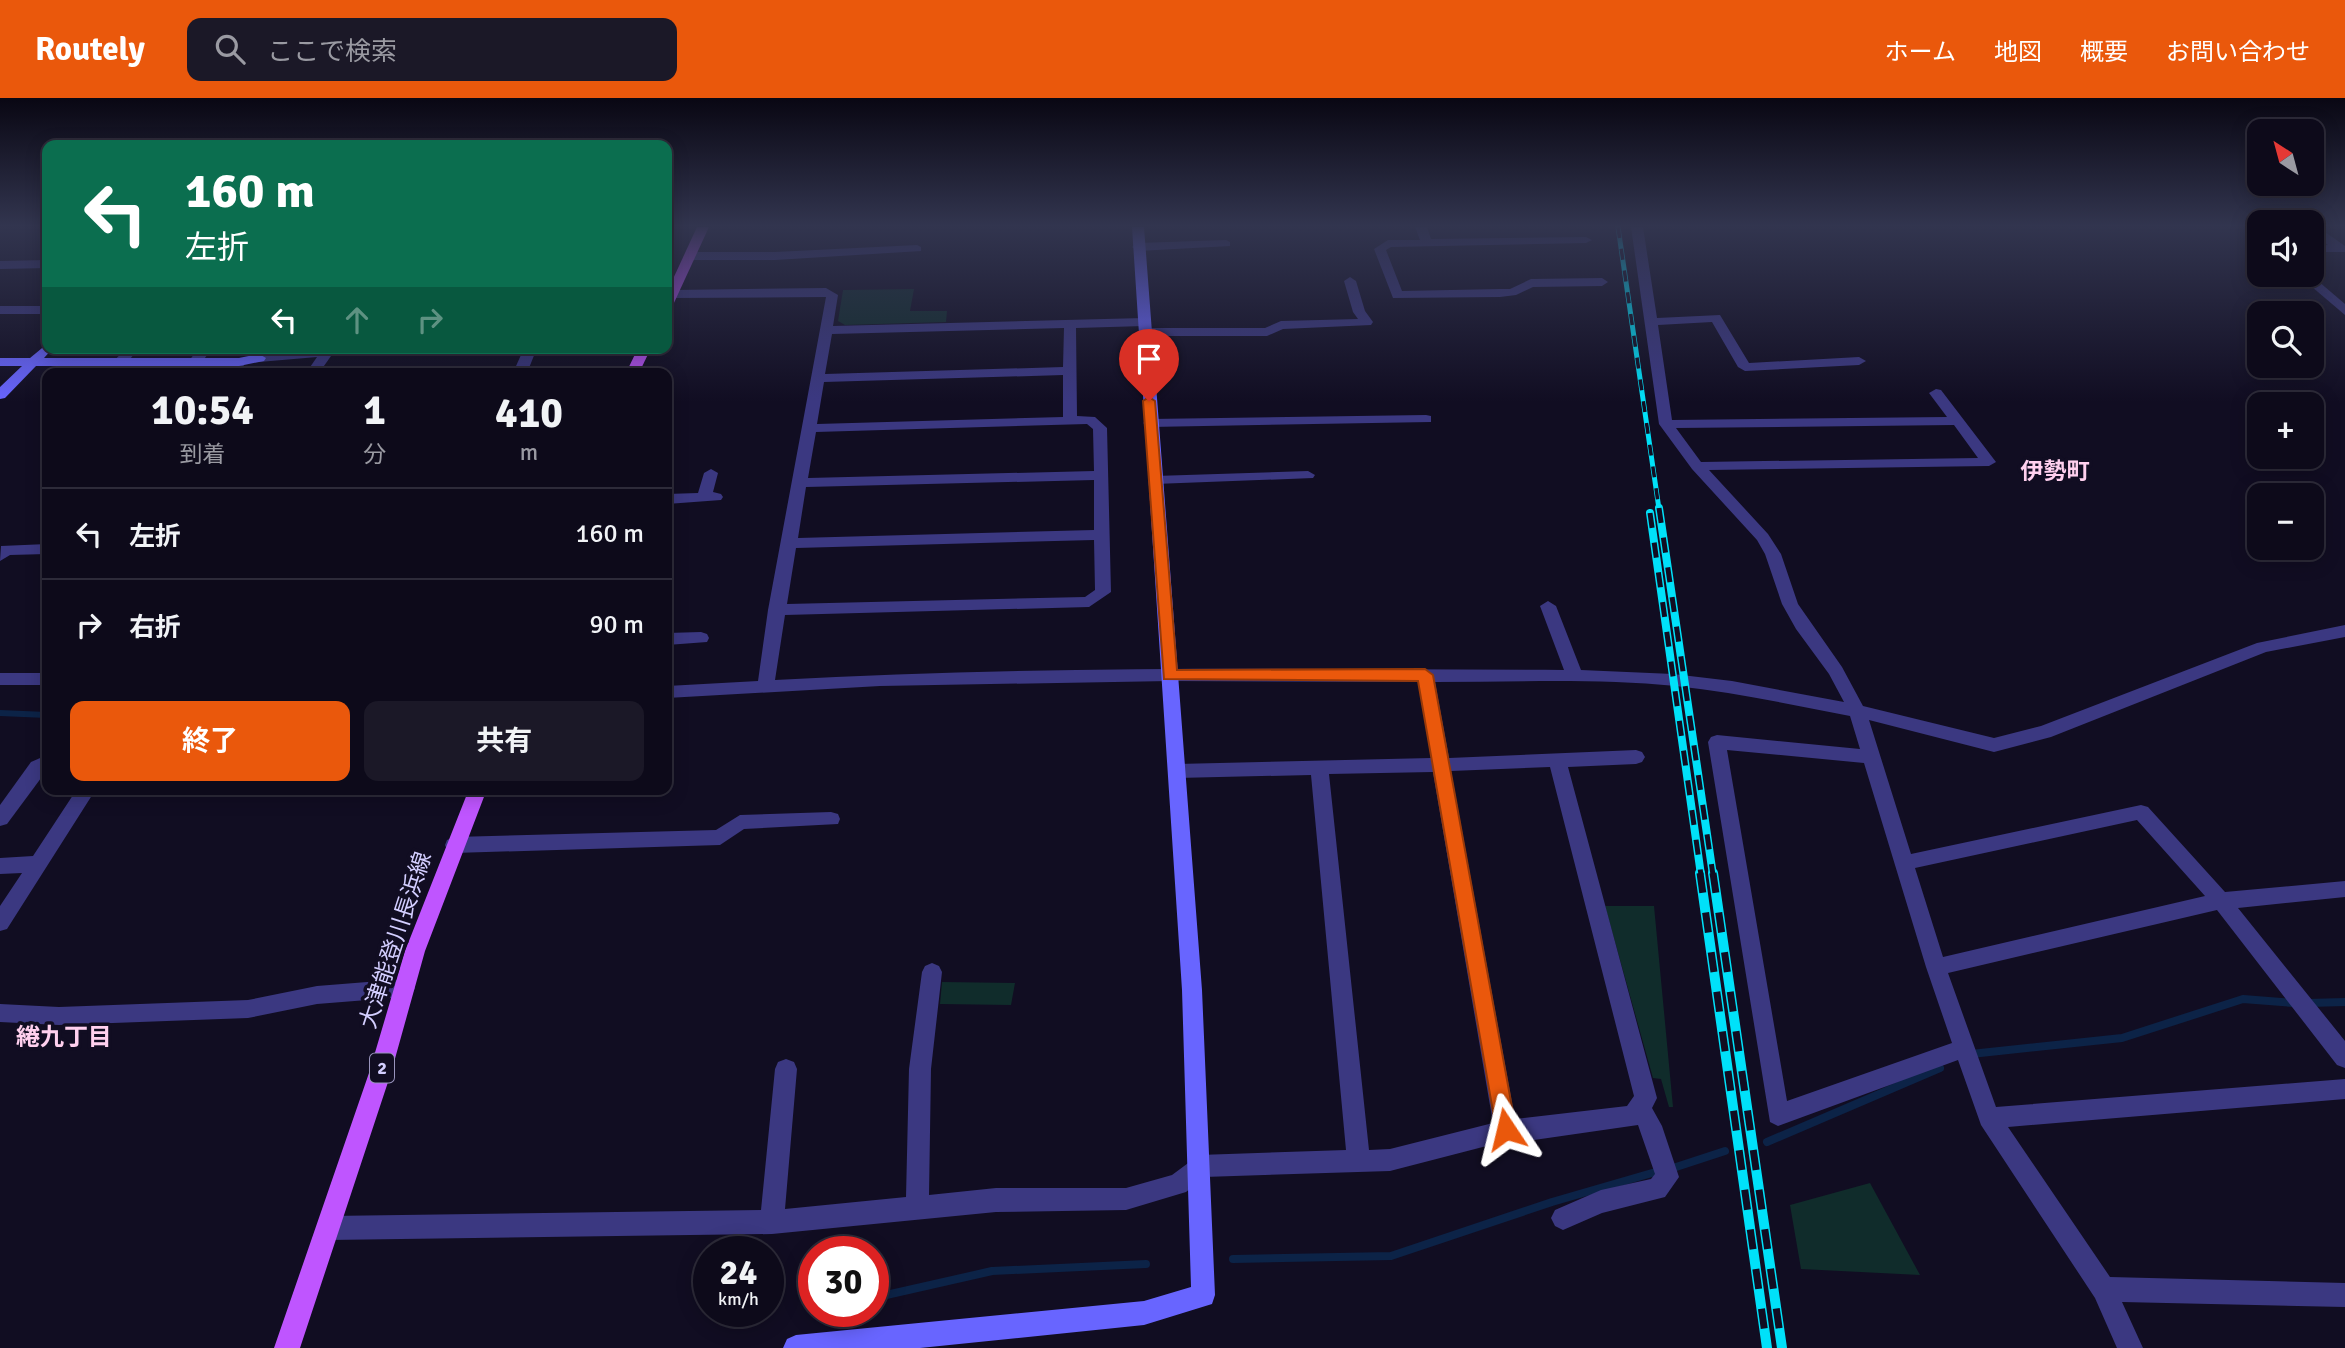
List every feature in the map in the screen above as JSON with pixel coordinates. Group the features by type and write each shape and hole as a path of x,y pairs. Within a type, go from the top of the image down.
{"main road":[{"name":"大津能登川長浜線","path":"287,1348 380,1073 415,951 475,795"}],"street":[{"path":"796,1348 1144,1313 1203,1295 1192,990 1141,285"},
{"path":"826,330 1070,324 1267,332 1281,325 1367,322 1359,312 1351,285"},
{"path":"1393,285 1399,301 1512,292 1528,285"},
{"path":"1646,285 1666,424 1697,466 1763,537 1773,554 1790,604 1836,671 1857,711 1936,967 1989,1118 2104,1289 2130,1348"},
{"path":"2318,287 2345,311"},
{"path":"672,299 826,292 832,295 776,610 765,687"},
{"path":"1500,293 1505,307"},
{"path":"0,310 42,310"},
{"path":"1652,322 1716,318 1745,367 1859,361"},
{"path":"1070,324 1070,421"},
{"path":"0,395 42,353"},
{"path":"121,362 128,354"},
{"path":"195,362 201,354"},
{"path":"0,362 195,362 235,367 259,358 304,354"},
{"path":"818,378 1071,371"},
{"path":"1697,466 1989,463 1936,393"},
{"path":"1150,423 1426,419"},
{"path":"776,610 1089,602 1103,592 1100,428 1090,420 810,428"},
{"path":"1666,424 1958,421"},
{"path":"672,499 710,498 711,473"},
{"path":"800,483 1101,475"},
{"path":"1155,481 1308,475"},
{"path":"790,543 1102,535"},
{"path":"0,556 6,550 42,549"},
{"path":"1548,606 1575,676"},
{"path":"672,692 880,680 1170,675 1575,676 1685,681 1857,711 1994,745 2017,741 2263,647 2345,631"},
{"path":"672,639 701,638"},
{"path":"1425,675 1506,1129"},
{"path":"0,679 42,679"},
{"path":"1871,757 1717,742 1778,1115 1965,1048"},
{"path":"1177,771 1636,757"},
{"path":"329,1228 772,1222 996,1200 1126,1199 1178,1184 1199,1166 1390,1160 1506,1129 1534,1129 1633,1116 1646,1098 1557,761"},
{"path":"0,819 37,767 42,764"},
{"path":"1319,768 1359,1163"},
{"path":"0,923 83,795"},
{"path":"1904,863 2141,812 2221,901 2345,1058"},
{"path":"454,845 720,837 740,822 831,819"},
{"path":"0,866 37,864"},
{"path":"1936,967 2221,901 2345,889"},
{"path":"917,1206 920,1069 932,972"},
{"path":"0,1013 59,1016 248,1009 317,995 405,988"},
{"path":"772,1222 786,1069"},
{"path":"1989,1118 2345,1089"},
{"path":"1563,1218 1601,1202 1657,1189 1666,1170 1651,1126 1639,1107"},
{"path":"2104,1289 2345,1295"}],"green space":[{"path":"914,289 910,311 947,311 946,322 845,325 838,321 843,290"},
{"path":"1605,906 1654,906 1673,1107 1669,1107 1661,1079 1653,1078"},
{"path":"942,982 1015,983 1011,1005 940,1004"},
{"path":"1870,1183 1920,1275 1801,1269 1790,1205"}],"waterway":[{"path":"0,713 42,715"},
{"path":"1971,1054 2122,1038 2243,999 2294,1003"},
{"path":"2308,1003 2345,1002"},
{"path":"1767,1142 1940,1068"},
{"path":"1670,1169 1725,1151"},
{"path":"1233,1259 1391,1256 1552,1202 1659,1171"},
{"path":"889,1294 992,1271 1146,1264"}],"railway":[{"path":"1626,285 1659,509"},
{"path":"1659,508 1713,875"},
{"path":"1650,513 1701,875"},
{"path":"1700,873 1767,1348"},
{"path":"1713,873 1782,1348"}],"district":[{"name":"伊勢町","path":"2055,471"},
{"name":"綣九丁目","path":"64,1037"}],"route":[{"path":"1149,401 1170,675 1425,675 1506,1129"}]}
